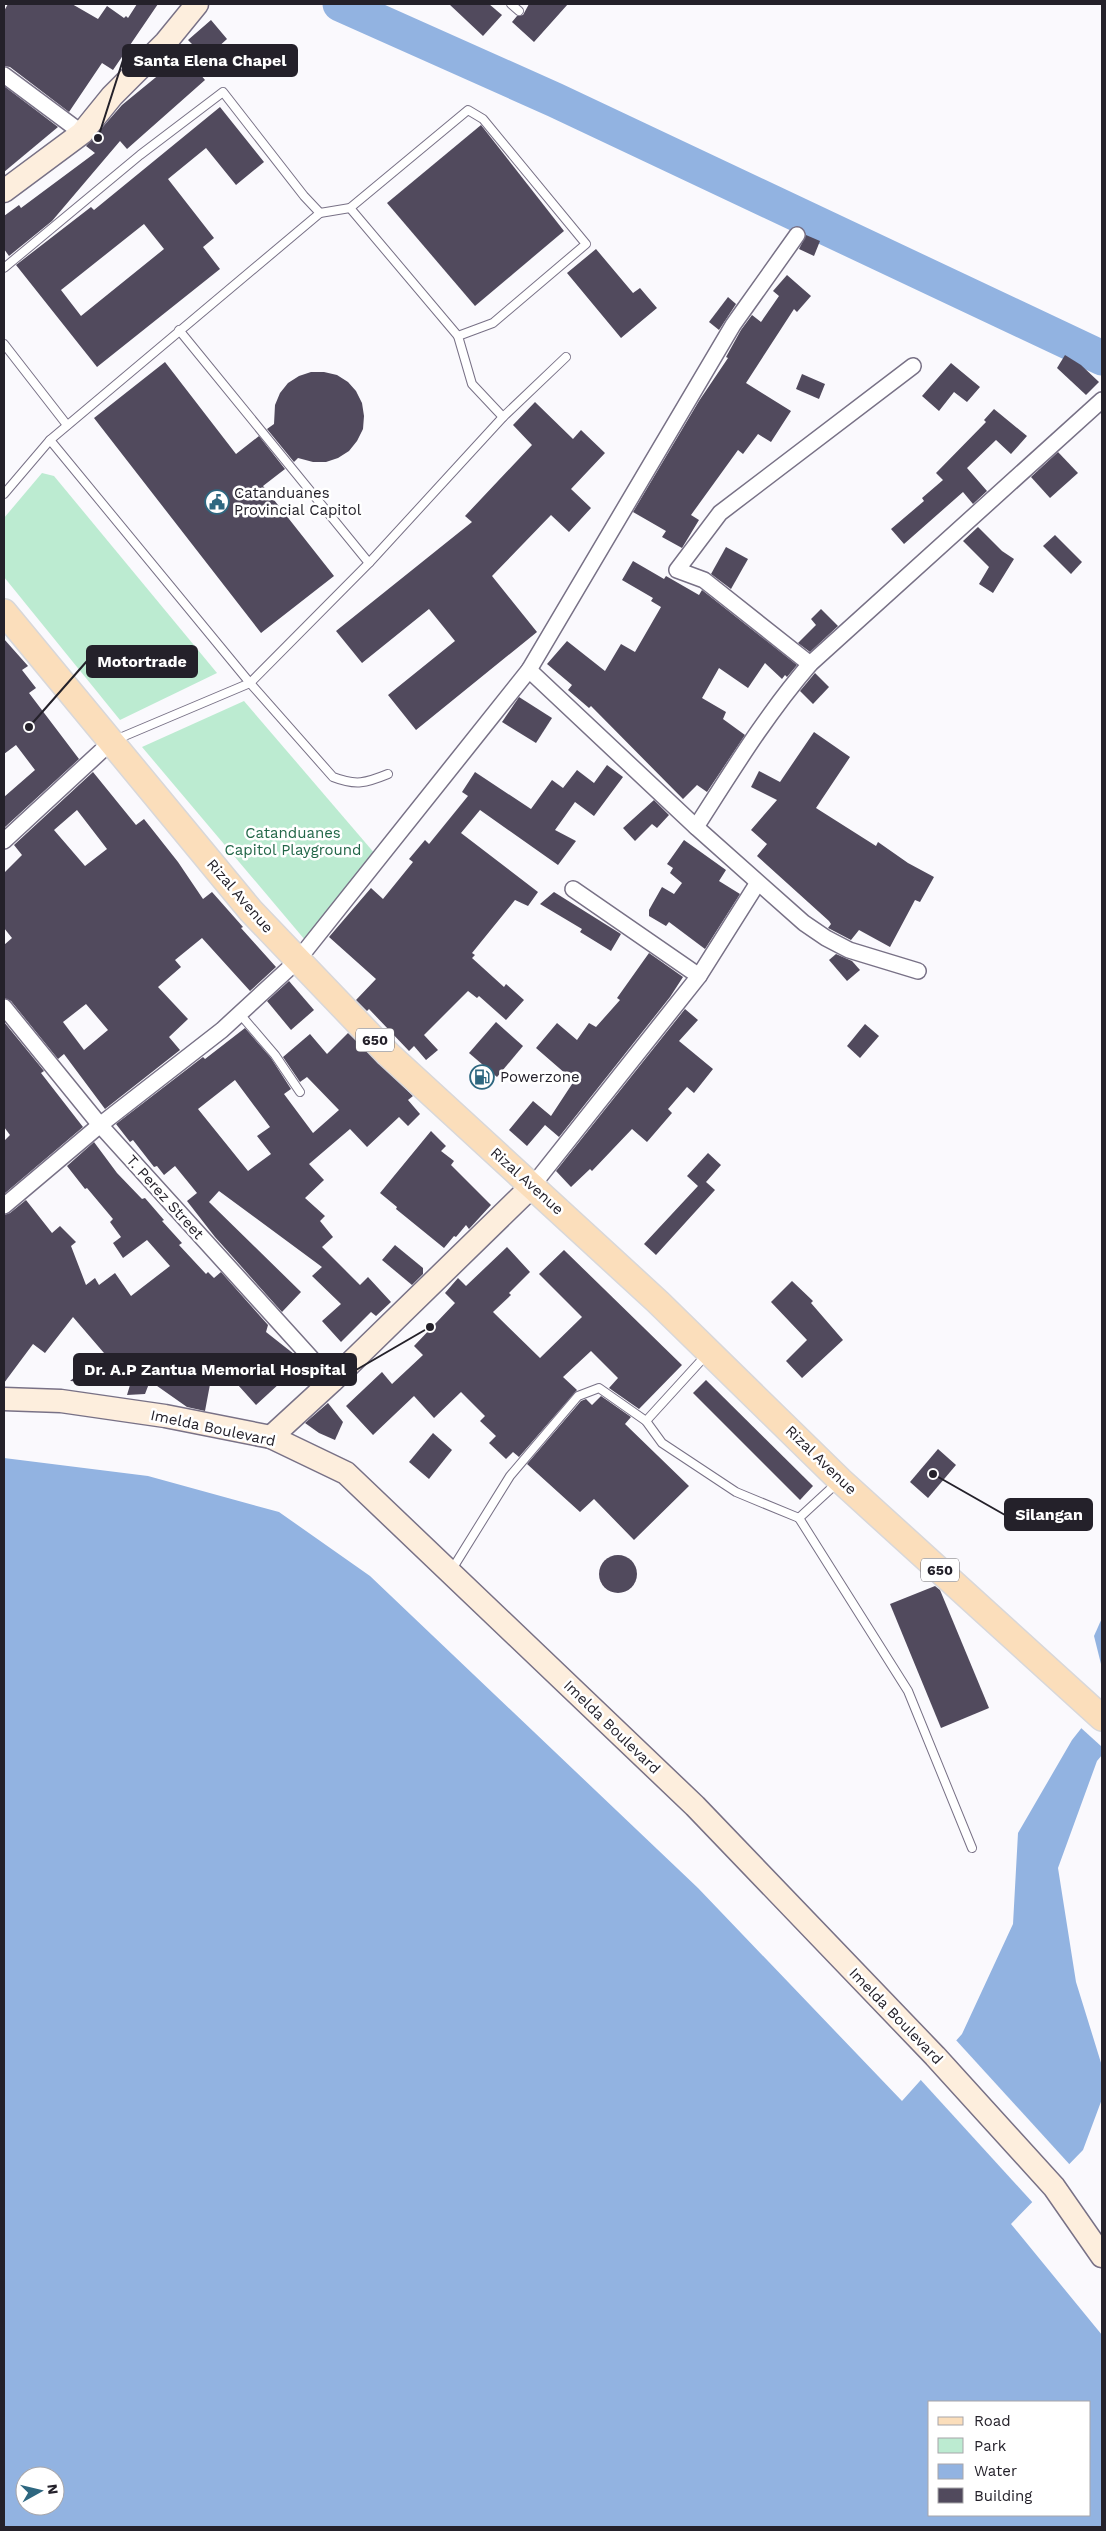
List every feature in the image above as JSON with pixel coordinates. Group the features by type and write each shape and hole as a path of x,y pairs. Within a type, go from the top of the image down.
{"main road":[{"path":"4,191 82,133 112,96 166,42 197,4"},
{"name":"Rizal Avenue","path":"4,612 199,850 297,961 388,1054 533,1186 709,1352 840,1480 1098,1714"},
{"path":"271,1437 332,1381 533,1186"},
{"name":"Imelda Boulevard","path":"4,1399 61,1401 155,1414 271,1437 346,1473 695,1806 935,2056 1054,2187 1102,2256"}],"street":[{"path":"4,75 82,133"},
{"path":"4,1206 100,1125 222,1030 297,961 529,670 733,325 797,235"},
{"path":"810,664 704,580 677,570 720,514 913,366"},
{"path":"696,827 757,730 782,696 810,664 1102,400"},
{"path":"529,670 757,884 826,938 849,950 918,972"},
{"path":"4,842 111,742"},
{"path":"533,1186 699,976 757,884"},
{"path":"573,889 699,976"},
{"name":"T. Perez Street","path":"4,1007 100,1125 332,1381"}],"lane":[{"path":"510,4 519,11"},
{"path":"4,268 140,156 223,92 304,196 320,213"},
{"path":"4,494 50,440 320,213 350,208 468,110 483,119 586,244 493,323 458,336"},
{"path":"350,208 458,336 472,384 503,417"},
{"path":"179,330 368,563"},
{"path":"4,344 67,425"},
{"path":"111,742 250,683 368,563 503,417 566,357"},
{"path":"50,440 250,683 334,777 351,784 370,782 388,774"},
{"path":"239,1013 275,1055 300,1092"},
{"path":"646,1421 709,1352"},
{"path":"450,1572 510,1476 578,1396 599,1388 646,1421 662,1443 736,1492 799,1518 908,1692 972,1848"},
{"path":"799,1518 840,1480"}],"green space":[{"path":"42,473 54,476 217,673 120,720 4,577 4,518"},
{"name":"Catanduanes Capitol Playground","path":"244,701 376,855 305,940 142,747"}],"water":[{"path":"4,1458 148,1476 279,1512 370,1576 698,1888 902,2101 962,2034 1013,1924 1018,1833 1072,1740 1102,1702 1102,1755 1097,1761 1058,1868 1076,1982 1102,2066 1102,2099 1083,2150 1011,2224 1102,2335 1102,2527 4,2527"},
{"path":"1102,1618 1102,1668 1094,1636"}],"pier":[{"path":"1102,1700 1102,1747 1080,1727"},
{"path":"955,2039 1071,2166 1034,2204 919,2078"}],"building":[{"path":"8,4 72,4 98,19 107,6 124,18 126,16 128,18 137,4 158,4 113,70 102,63 69,112 10,67 4,66 4,11"},
{"path":"449,4 489,4 502,15 483,36"},
{"path":"529,4 568,4 534,42 512,22 517,16 523,15"},
{"path":"211,20 227,39 195,68 205,80 127,149 120,141 52,221 9,256 4,249 4,216 19,205 21,208 95,153 86,146 122,105 194,46 188,40"},
{"path":"4,86 58,127 4,172"},
{"path":"220,107 264,162 236,185 206,148 168,179 214,238 203,247 220,269 97,367 16,265 91,207 94,210","holes":["144,224 164,249 81,316 61,290"]},
{"path":"481,125 564,231 475,306 387,203"},
{"path":"806,235 820,241 814,256 799,249"},
{"path":"596,249 633,293 640,288 657,308 621,338 567,273"},
{"path":"787,275 811,296 797,312 794,309 746,383 791,411 771,442 758,434 743,454 738,450 691,515 699,520 682,548 662,537 666,531 633,512 699,401 728,358 726,357 741,330 752,315 761,322 779,296 773,291"},
{"path":"728,297 736,304 719,330 709,322"},
{"path":"1065,355 1081,365 1099,382 1086,395 1057,368"},
{"name":"Catanduanes Provincial Capitol","path":"165,362 236,454 259,436 285,469 263,486 334,576 261,633 94,418"},
{"path":"951,363 980,387 967,402 954,392 939,411 922,396"},
{"path":"311,372 337,375 348,382 356,391 362,403 363,429 349,451 338,458 326,462 313,462 298,458 294,462 267,429 274,424 275,405 280,393 288,383 299,376"},
{"path":"802,374 825,384 819,399 796,389"},
{"path":"535,402 573,439 581,430 605,453 571,489 591,508 569,532 551,515 492,576 537,632 416,730 388,695 455,641 429,609 362,663 336,631 472,522 465,516 532,445 513,425"},
{"path":"994,409 1027,436 1011,454 996,440 967,468 987,491 973,504 963,492 904,544 891,529 924,501 922,498 943,480 936,473 986,422 984,420"},
{"path":"1058,452 1078,473 1050,498 1031,477"},
{"path":"978,527 1002,551 1014,559 993,593 979,584 989,567 963,541"},
{"path":"1055,535 1082,562 1071,574 1043,546"},
{"path":"726,547 748,559 731,589 711,574"},
{"path":"633,561 664,579 666,576 699,595 702,590 797,665 787,677 785,675 782,679 765,663 748,688 719,668 702,698 726,712 723,719 745,735 707,792 697,785 683,799 591,706 589,708 568,690 572,685 547,664 567,641 605,671 621,644 635,652 661,607 651,601 653,598 622,580"},
{"path":"821,609 838,626 810,652 798,643 816,625 811,619"},
{"path":"4,639 28,666 22,670 36,688 29,693 79,759 4,828 4,797 35,770 16,745 4,754"},
{"path":"815,673 829,687 813,704 800,691"},
{"path":"519,697 552,718 536,743 502,722"},
{"path":"814,732 850,757 816,808 876,846 878,842 908,863 934,877 920,902 915,900 890,947 859,930 851,940 828,928 831,924 829,921 757,856 767,844 751,830 777,800 751,787 759,771 780,782"},
{"path":"607,765 623,777 594,816 575,802 555,830 576,841 558,865 480,810 461,833 538,892 528,906 515,900 472,953 475,955 472,958 504,987 506,984 524,1000 506,1020 479,996 477,998 468,991 424,1035 438,1050 426,1060 414,1046 409,1051 369,1009 367,1011 356,1000 376,979 329,937 371,888 383,899 413,862 409,859 425,840 429,844 468,796 462,792 475,772 531,809 552,780 563,788 577,770 594,783"},
{"path":"93,772 136,825 144,819 178,862 203,899 212,892 276,967 250,991 202,938 175,960 181,967 158,987 188,1019 169,1037 180,1050 105,1109 64,1054 58,1059 11,1001 4,998 4,945 12,938 4,928 4,873 22,855 14,845","holes":["77,810 107,849 85,866 54,830","86,1004 108,1030 84,1050 63,1022"]},
{"path":"654,800 669,815 657,828 652,824 635,841 623,828"},
{"path":"684,840 726,870 719,881 740,894 705,949 669,922 666,926 649,916 649,910 662,887 674,894 682,883 670,873 673,868 667,864"},
{"path":"554,892 621,934 611,951 580,932 582,929 540,904"},
{"path":"649,953 683,977 670,997 559,1137 545,1125 527,1146 509,1130 533,1101 551,1116 574,1081 536,1048 557,1023 577,1040 589,1023 596,1027 620,1000 617,998"},
{"path":"836,954 852,961 860,970 847,981 829,960"},
{"path":"289,981 314,1010 291,1030 267,1001"},
{"path":"685,1009 698,1020 679,1041 713,1069 694,1093 687,1087 668,1109 672,1113 647,1142 632,1129 592,1171 590,1169 571,1187 556,1171"},
{"path":"4,1022 44,1071 41,1073 83,1127 4,1194 4,1141 10,1135 4,1127"},
{"path":"496,1022 523,1046 497,1077 469,1053"},
{"path":"865,1024 879,1036 860,1058 847,1046"},
{"path":"245,1028 271,1058 291,1089 284,1094 313,1133 339,1110 307,1077 300,1082 283,1057 310,1034 327,1054 348,1033 413,1096 408,1100 420,1114 408,1126 399,1117 367,1147 350,1129 309,1164 324,1180 305,1198 325,1216 320,1221 333,1237 322,1247 360,1285 368,1277 391,1302 376,1316 371,1312 341,1342 322,1321 341,1304 312,1276 322,1267 219,1191 209,1202 301,1292 282,1312 215,1237 187,1201 197,1193 175,1166 164,1175 157,1166 154,1167 133,1140 130,1142 116,1124 203,1057 205,1059","holes":["235,1080 270,1127 257,1136 271,1154 248,1171 198,1109"]},
{"path":"431,1131 446,1146 441,1151 454,1161 451,1165 491,1205 469,1229 466,1225 444,1248 396,1209 397,1207 380,1193"},
{"path":"94,1142 117,1173 142,1199 145,1198 164,1220 162,1221 182,1243 179,1245 206,1274 208,1272 214,1278 221,1272 268,1325 266,1332 299,1358 280,1383 256,1405 229,1375 219,1386 211,1379 205,1411 187,1407 150,1381 145,1394 127,1395 130,1385 70,1381 104,1353 73,1317 45,1353 33,1344 4,1383 4,1215 10,1213 26,1200 52,1233 60,1226 76,1242 71,1246 86,1285 95,1278 99,1285 115,1273 131,1296 170,1266 147,1240 123,1258 113,1243 121,1237 110,1222 113,1219 67,1166"},
{"path":"708,1153 721,1165 706,1182 715,1190 656,1255 644,1244 698,1186 687,1176"},
{"path":"395,1245 423,1268 423,1274 412,1285 382,1260"},
{"path":"507,1247 530,1272 509,1293 511,1295 493,1312 540,1358 582,1317 539,1274 564,1250 682,1365 639,1409 609,1388 618,1378 591,1351 563,1377 577,1390 519,1457 513,1452 506,1459 489,1443 496,1436 480,1421 485,1416 461,1392 434,1418 414,1396 373,1435 346,1406 382,1372 392,1384 423,1355 414,1346 455,1303 445,1293 458,1278 466,1286"},
{"path":"792,1281 813,1301 811,1303 843,1340 802,1378 786,1361 807,1340 771,1302"},
{"path":"706,1380 813,1486 800,1500 693,1393"},
{"path":"601,1396 631,1417 625,1424 689,1486 634,1540 594,1499 580,1512 527,1464 581,1401 586,1399 592,1405"},
{"path":"328,1403 343,1422 335,1440 319,1433 305,1423"},
{"path":"433,1433 452,1450 429,1479 409,1462"},
{"path":"938,1449 956,1465 928,1498 910,1482"},
{"path":"618,1555 632,1560 637,1574 632,1588 618,1593 604,1588 599,1574 604,1560"},
{"path":"935,1586 940,1590 989,1708 941,1728 890,1604"}],"waterway":[{"path":"340,4 555,100 1102,358"}],"place":[{"name":"Santa Elena Chapel","path":"98,138"},
{"name":"Catanduanes Provincial Capitol","path":"217,502"},
{"name":"Motortrade","path":"29,727"},
{"name":"Powerzone","path":"482,1077"},
{"name":"Dr. A.P Zantua Memorial Hospital","path":"430,1327"},
{"name":"Silangan","path":"933,1474"}]}
